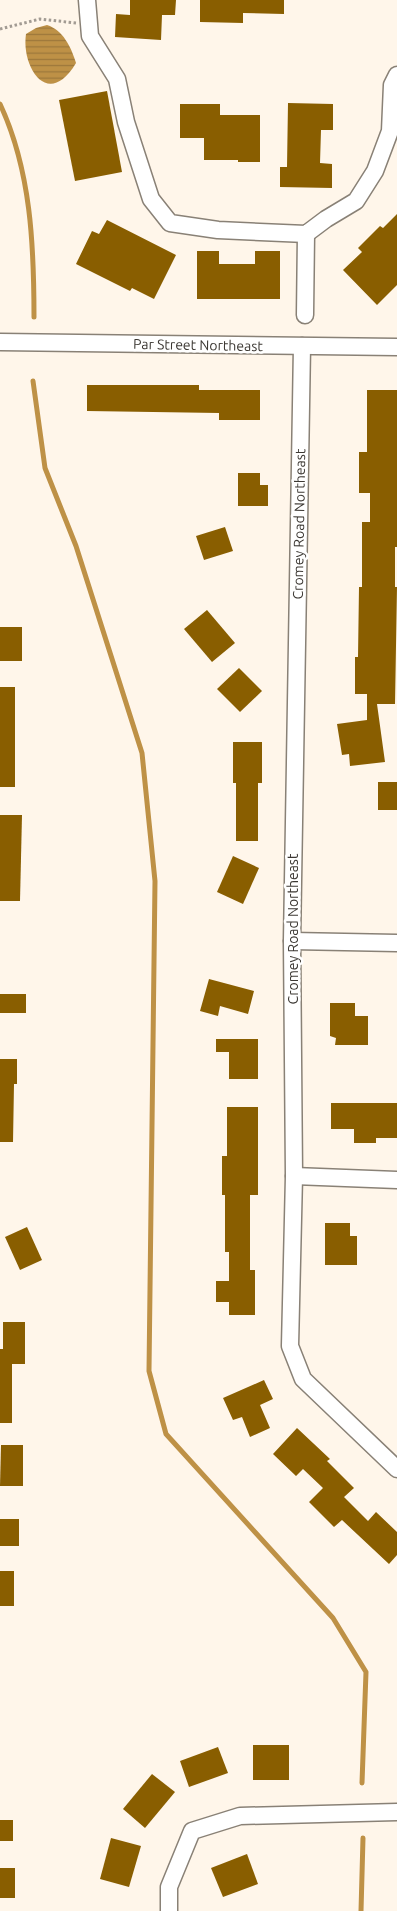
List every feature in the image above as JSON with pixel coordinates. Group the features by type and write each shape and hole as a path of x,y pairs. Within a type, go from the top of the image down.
{"street":[{"path":"87,0 90,36 117,79 126,122 151,199 170,223 218,230 306,234 326,218 356,201 375,171 390,131 392,85 397,75"},
{"path":"304,315 306,234"},
{"name":"Par Street Northeast","path":"0,342 397,348"},
{"name":"Cromey Road Northeast","path":"302,346 292,941 294,1176 290,1346 303,1379 397,1469"},
{"path":"292,941 397,943"},
{"path":"294,1176 397,1180"},
{"path":"169,1911 169,1887 192,1832 240,1816 397,1812"}],"path":[{"path":"2,28 40,19 89,24"}],"shaded area":[{"path":"47,25 53,27 66,40 76,63 66,77 56,83 47,83 32,70 26,47 26,34 36,28"}],"building":[{"path":"130,0 176,0 175,15 162,15 161,40 115,37 116,14 130,15"},
{"path":"200,0 284,0 284,14 243,13 243,23 200,22"},
{"path":"107,91 122,172 75,181 59,100"},
{"path":"288,103 333,104 333,130 321,130 320,163 332,164 332,188 280,187 280,167 287,167"},
{"path":"180,104 220,104 220,115 260,115 260,162 204,160 204,138 180,138"},
{"path":"397,214 397,285 377,305 343,270 362,252 358,248 380,226 383,228"},
{"path":"107,220 176,255 154,299 132,288 130,291 76,264 92,231 99,234"},
{"path":"197,251 219,251 219,264 255,264 255,251 280,251 280,299 197,299"},
{"path":"87,385 199,385 199,390 260,390 260,420 219,420 219,413 87,411"},
{"path":"367,390 397,390 395,704 377,704 385,762 350,766 349,754 342,755 337,724 367,720 367,694 355,694 355,657 358,657 359,587 362,587 362,522 370,522 370,493 359,493 359,452 367,452"},
{"path":"238,473 260,473 260,485 268,485 268,506 238,506"},
{"path":"225,527 233,551 204,560 196,536"},
{"path":"207,610 235,643 212,662 184,629"},
{"path":"0,627 22,627 22,661 0,661"},
{"path":"239,668 262,691 240,712 217,689"},
{"path":"0,687 15,687 15,787 0,787"},
{"path":"233,742 262,742 262,783 258,783 258,841 236,841 236,783 233,783"},
{"path":"378,782 397,782 397,810 378,810"},
{"path":"0,815 22,815 20,901 0,901"},
{"path":"233,856 259,868 243,904 217,892"},
{"path":"209,979 254,991 248,1014 220,1006 218,1016 200,1011"},
{"path":"0,994 26,994 26,1013 0,1013"},
{"path":"330,1003 355,1003 355,1016 368,1016 368,1045 335,1045 336,1038 330,1036"},
{"path":"216,1039 258,1039 258,1079 229,1079 229,1052 216,1052"},
{"path":"0,1059 17,1059 17,1084 14,1084 13,1142 0,1142"},
{"path":"331,1103 397,1103 397,1138 376,1138 376,1143 354,1143 354,1129 331,1129"},
{"path":"227,1107 258,1107 258,1195 250,1195 250,1270 255,1270 255,1315 229,1315 229,1302 216,1302 216,1281 229,1281 229,1252 225,1252 225,1195 222,1195 222,1156 227,1156"},
{"path":"325,1223 350,1223 350,1236 357,1236 357,1265 325,1265"},
{"path":"27,1227 42,1260 20,1270 5,1237"},
{"path":"3,1322 25,1322 25,1364 12,1364 12,1423 0,1423 0,1349 3,1349"},
{"path":"264,1380 273,1399 260,1405 270,1428 250,1437 242,1417 233,1420 223,1398"},
{"path":"297,1428 330,1459 327,1461 354,1488 344,1497 368,1521 376,1512 397,1532 397,1555 389,1564 342,1520 334,1527 309,1502 323,1488 303,1469 296,1476 273,1454"},
{"path":"1,1445 23,1445 23,1486 0,1486"},
{"path":"0,1519 19,1519 19,1546 0,1546"},
{"path":"0,1571 14,1571 14,1606 0,1606"},
{"path":"253,1745 289,1745 289,1780 253,1780"},
{"path":"218,1747 228,1773 189,1787 180,1761"},
{"path":"152,1774 175,1792 145,1828 123,1809"},
{"path":"0,1820 13,1820 13,1841 0,1841"},
{"path":"111,1838 141,1846 129,1887 100,1879"},
{"path":"247,1854 258,1884 223,1897 211,1868"},
{"path":"0,1868 15,1868 15,1898 0,1898"}],"waterway":[{"path":"0,104 18,155 29,209 34,317"},
{"path":"33,381 45,468 76,546 142,753 155,881 149,1371 166,1434 333,1618 366,1672 362,1783"},
{"path":"361,1911 363,1838"}]}
